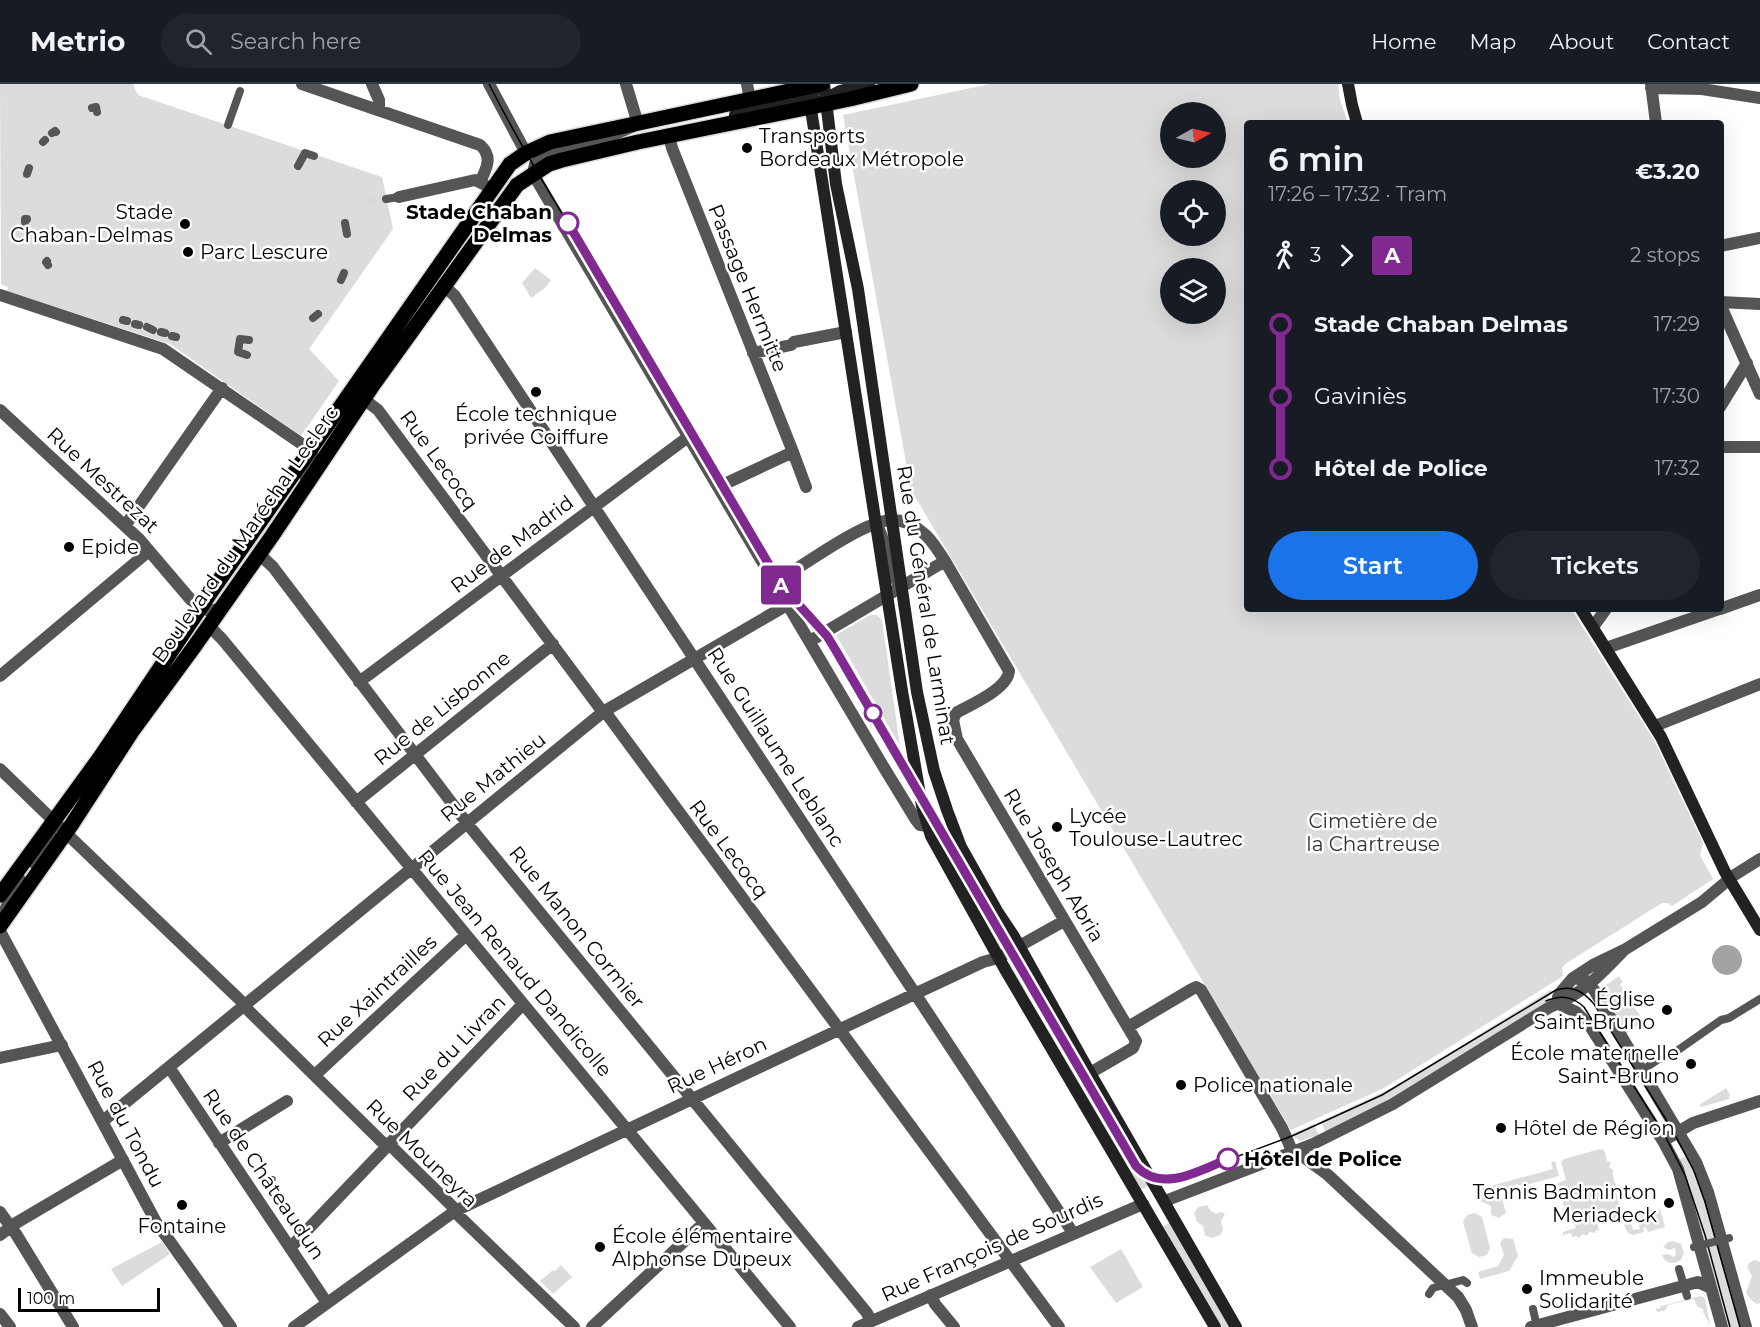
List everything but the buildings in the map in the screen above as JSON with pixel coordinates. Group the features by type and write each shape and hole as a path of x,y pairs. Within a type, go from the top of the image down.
{"main road":[{"path":"817,92 840,91 869,84"},
{"path":"817,92 911,84"},
{"path":"1348,84 1356,120"},
{"name":"Boulevard du Maréchal Leclerc","path":"0,925 66,833 133,730 272,536 486,186 526,153 550,142 750,100 817,92"},
{"name":"Boulevard du Maréchal Leclerc","path":"0,895 137,705 201,607 312,451 443,285 511,192 549,164 676,135 817,92"},
{"name":"Rue du Général de Larminat","path":"817,92 846,332 914,764 931,836 998,958 1215,1327"},
{"name":"Rue du Général de Larminat","path":"817,92 858,289 917,692 940,791 962,847 997,911 1020,946 1236,1327"},
{"path":"1583,612 1654,726 1729,879 1760,930"}],"street":[{"path":"302,84 480,145 486,152 488,163 486,186 475,180 393,198"},
{"path":"372,84 379,100 379,110"},
{"path":"489,84 526,153"},
{"path":"626,84 638,124 599,141 544,156 535,164 533,174 916,820 920,825 928,826"},
{"path":"747,84 750,100"},
{"path":"1656,120 1651,86 1702,89 1760,98"},
{"path":"229,124 240,91 233,112"},
{"name":"Passage Hermitte","path":"676,135 672,148 806,487"},
{"path":"301,167 305,153 314,156"},
{"path":"1724,245 1760,238"},
{"name":"Rue Guillaume Leblanc","path":"443,285 455,296 1072,1233"},
{"path":"0,295 163,349 312,451 312,464 272,536"},
{"path":"1724,303 1760,304"},
{"path":"1724,312 1760,394"},
{"path":"753,353 846,332"},
{"path":"243,339 238,352 247,355"},
{"path":"1724,401 1747,363"},
{"path":"125,526 222,388"},
{"name":"Rue Lecocq","path":"359,394 375,406 1059,1327"},
{"name":"Rue Mestrezat","path":"0,410 125,526 149,550 191,600 201,607"},
{"name":"Rue de Madrid","path":"359,682 688,436"},
{"path":"1724,447 1760,447"},
{"path":"718,487 793,452"},
{"path":"774,583 853,534 876,523 892,520 906,523 922,532 930,539 945,561 810,641"},
{"path":"876,523 885,544 889,568 901,588"},
{"path":"0,676 149,550"},
{"name":"Rue Manon Cormier","path":"259,554 273,567 466,823 867,1313 871,1321"},
{"name":"Rue Joseph Abria","path":"945,561 1007,667 1009,676 1004,685 956,713 953,720 954,730 963,749 1128,1027"},
{"path":"1724,608 1760,595"},
{"name":"Rue Mathieu","path":"103,1120 603,712 787,605"},
{"path":"201,607 209,611 220,609"},
{"path":"1593,627 1604,612"},
{"path":"1606,648 1711,612"},
{"name":"Rue Jean Renaud Dandicolle","path":"209,626 790,1327"},
{"name":"Rue de Lisbonne","path":"356,802 553,644"},
{"path":"1654,726 1760,684"},
{"name":"Rue Mouneyra","path":"0,769 388,1146 394,1149 574,1327"},
{"path":"26,888 35,863 47,846 53,820"},
{"path":"0,925 27,857"},
{"path":"1559,1004 1558,997 1574,978 1702,902 1729,879 1760,859"},
{"path":"1020,946 1064,921"},
{"name":"Rue du Tondu","path":"0,931 156,1222 231,1327"},
{"name":"Rue Xaintrailles","path":"315,1075 466,935"},
{"name":"Rue Héron","path":"294,1327 455,1211 1020,946"},
{"path":"1165,1201 1302,1149 1393,1104 1590,985 1624,950"},
{"path":"1574,978 1585,980 1590,985 1696,1162 1708,1192 1746,1327"},
{"path":"1090,1073 1136,1045 1128,1027 1196,987 1201,990 1287,1138 1302,1149 1458,1297 1472,1327"},
{"path":"1641,1071 1659,1059 1671,1055 1721,1020 1730,1018 1760,999"},
{"name":"Rue du Livran","path":"290,1248 523,1004"},
{"path":"1559,1004 1576,1012 1587,1022 1663,1141 1683,1183 1722,1327"},
{"path":"0,1058 62,1045"},
{"name":"Rue de Châteaudun","path":"169,1067 327,1303"},
{"path":"219,1143 287,1101"},
{"path":"1663,1141 1693,1122 1760,1101"},
{"path":"0,1235 123,1160"},
{"name":"Rue François de Sourdis","path":"858,1327 1143,1204"},
{"path":"0,1212 73,1327"},
{"path":"592,1327 704,1223"},
{"path":"1694,1246 1729,1238"},
{"path":"1679,1269 1687,1296"},
{"path":"1698,1282 1706,1269"},
{"path":"1429,1294 1433,1288 1463,1280 1467,1283"},
{"path":"1531,1327 1698,1282 1712,1288"},
{"path":"931,1295 935,1304 954,1327"},
{"path":"1533,1309 1537,1327"},
{"path":"0,1314 10,1327"}],"green space":[{"name":"Parc Lescure","path":"0,84 133,84 138,95 382,177 393,229 309,349 339,381 301,436 170,344 7,291 8,287 1,284"},
{"name":"Cimetière de la Chartreuse","path":"990,84 1338,84 1340,100 1347,120 1244,120 1244,612 1573,612 1654,740 1703,843 1700,855 1713,879 1672,906 1662,903 1565,964 1562,968 1563,976 1384,1088 1291,1130 911,490 843,115"},
{"path":"535,268 551,280 545,288 531,298 522,283"},
{"path":"870,615 877,615 882,620 900,746 836,635"},
{"path":"903,759 912,775 916,801 894,763"},
{"path":"927,801 1011,942 999,949 935,837"},
{"path":"1020,958 1149,1186 1140,1190 1030,998 1007,964"},
{"path":"1619,976 1623,982 1620,984 1644,1022 1625,1034 1599,990"},
{"path":"1552,989 1543,1006 1386,1102 1325,1132 1321,1121 1396,1086"},
{"path":"1726,1088 1730,1095 1729,1099 1701,1107 1699,1105"},
{"path":"1314,1124 1319,1135 1300,1141 1291,1134"},
{"path":"1600,1149 1604,1150 1607,1161 1611,1163 1609,1167 1613,1170 1618,1188 1616,1192 1622,1215 1613,1219 1609,1217 1606,1220 1602,1219 1597,1223 1599,1230 1595,1231 1596,1233 1590,1232 1578,1238 1577,1236 1572,1237 1571,1233 1563,1235 1563,1232 1576,1228 1573,1218 1565,1220 1562,1209 1565,1198 1561,1195 1562,1190 1558,1183 1566,1180 1561,1162 1564,1159"},
{"path":"1689,1154 1696,1169 1742,1327 1727,1327 1677,1161"},
{"path":"1555,1161 1559,1176 1522,1186 1516,1184 1512,1189 1500,1192 1506,1213 1499,1218 1491,1215 1491,1206 1480,1201 1476,1190 1553,1169 1551,1162"},
{"path":"1207,1205 1216,1214 1221,1212 1225,1214 1221,1221 1223,1230 1220,1235 1211,1238 1205,1235 1203,1226 1197,1222 1194,1213 1198,1207"},
{"path":"1660,1209 1665,1227 1648,1232 1646,1227 1643,1228 1644,1232 1633,1235 1628,1233 1624,1225 1631,1223 1633,1230 1640,1229 1638,1221 1645,1213"},
{"path":"1475,1213 1482,1217 1490,1248 1487,1255 1479,1257 1472,1253 1463,1222 1467,1215"},
{"path":"1171,1222 1231,1327 1222,1327 1162,1227"},
{"path":"1504,1238 1513,1239 1518,1256 1509,1271 1480,1279 1478,1272 1498,1266 1504,1255 1500,1243"},
{"path":"1673,1241 1681,1244 1684,1253 1681,1260 1675,1263 1668,1262 1662,1255 1669,1254 1673,1257 1676,1255 1675,1248 1669,1250 1663,1247"},
{"path":"162,1242 170,1254 122,1286 111,1269"},
{"path":"1121,1249 1143,1287 1116,1303 1090,1267"},
{"path":"1754,1260 1760,1262 1760,1303 1757,1304 1746,1293 1752,1276 1747,1267"},
{"path":"561,1265 572,1277 553,1294 540,1281"},
{"path":"1701,1296 1705,1298 1710,1325 1704,1310 1697,1306 1694,1299 1668,1305 1666,1310 1658,1312 1656,1310 1661,1306"}],"shaded area":[{"path":"1727,945 1738,949 1742,960 1738,971 1727,975 1716,971 1712,960 1716,949"}],"tunnel":[{"path":"368,203 386,199"}],"tram line":[{"path":"489,84 536,169 738,515 786,592 835,649 1136,1166 1157,1179 1177,1179 1292,1136 1382,1095 1556,990 1572,989 1586,996 1594,1004 1672,1129 1694,1171 1740,1327"},
{"name":"A","path":"568,223 781,585 827,636 835,649 1136,1166 1154,1178 1167,1180 1177,1179 1228,1159"},
{"path":"1546,1001 1566,998 1584,1007 1664,1134 1685,1175 1705,1235 1730,1327"}],"place":[{"name":"Transports Bordeaux Métropole","path":"747,148"},
{"name":"Stade Chaban Delmas","path":"568,223"},
{"name":"Stade Chaban-Delmas","path":"185,224"},
{"name":"Parc Lescure","path":"188,252"},
{"name":"École technique privée Coiffure","path":"536,392"},
{"name":"Epide","path":"69,547"},
{"name":"Lycée Toulouse-Lautrec","path":"1057,827"},
{"name":"Église Saint-Bruno","path":"1667,1010"},
{"name":"École maternelle Saint-Bruno","path":"1691,1064"},
{"name":"Police nationale","path":"1181,1085"},
{"name":"Hôtel de Région","path":"1501,1128"},
{"name":"Hôtel de Police","path":"1228,1159"},
{"name":"Tennis Badminton Meriadeck","path":"1669,1203"},
{"name":"Fontaine","path":"182,1205"},
{"name":"École élémentaire Alphonse Dupeux","path":"600,1247"},
{"name":"Immeuble Solidarité","path":"1527,1289"}]}
